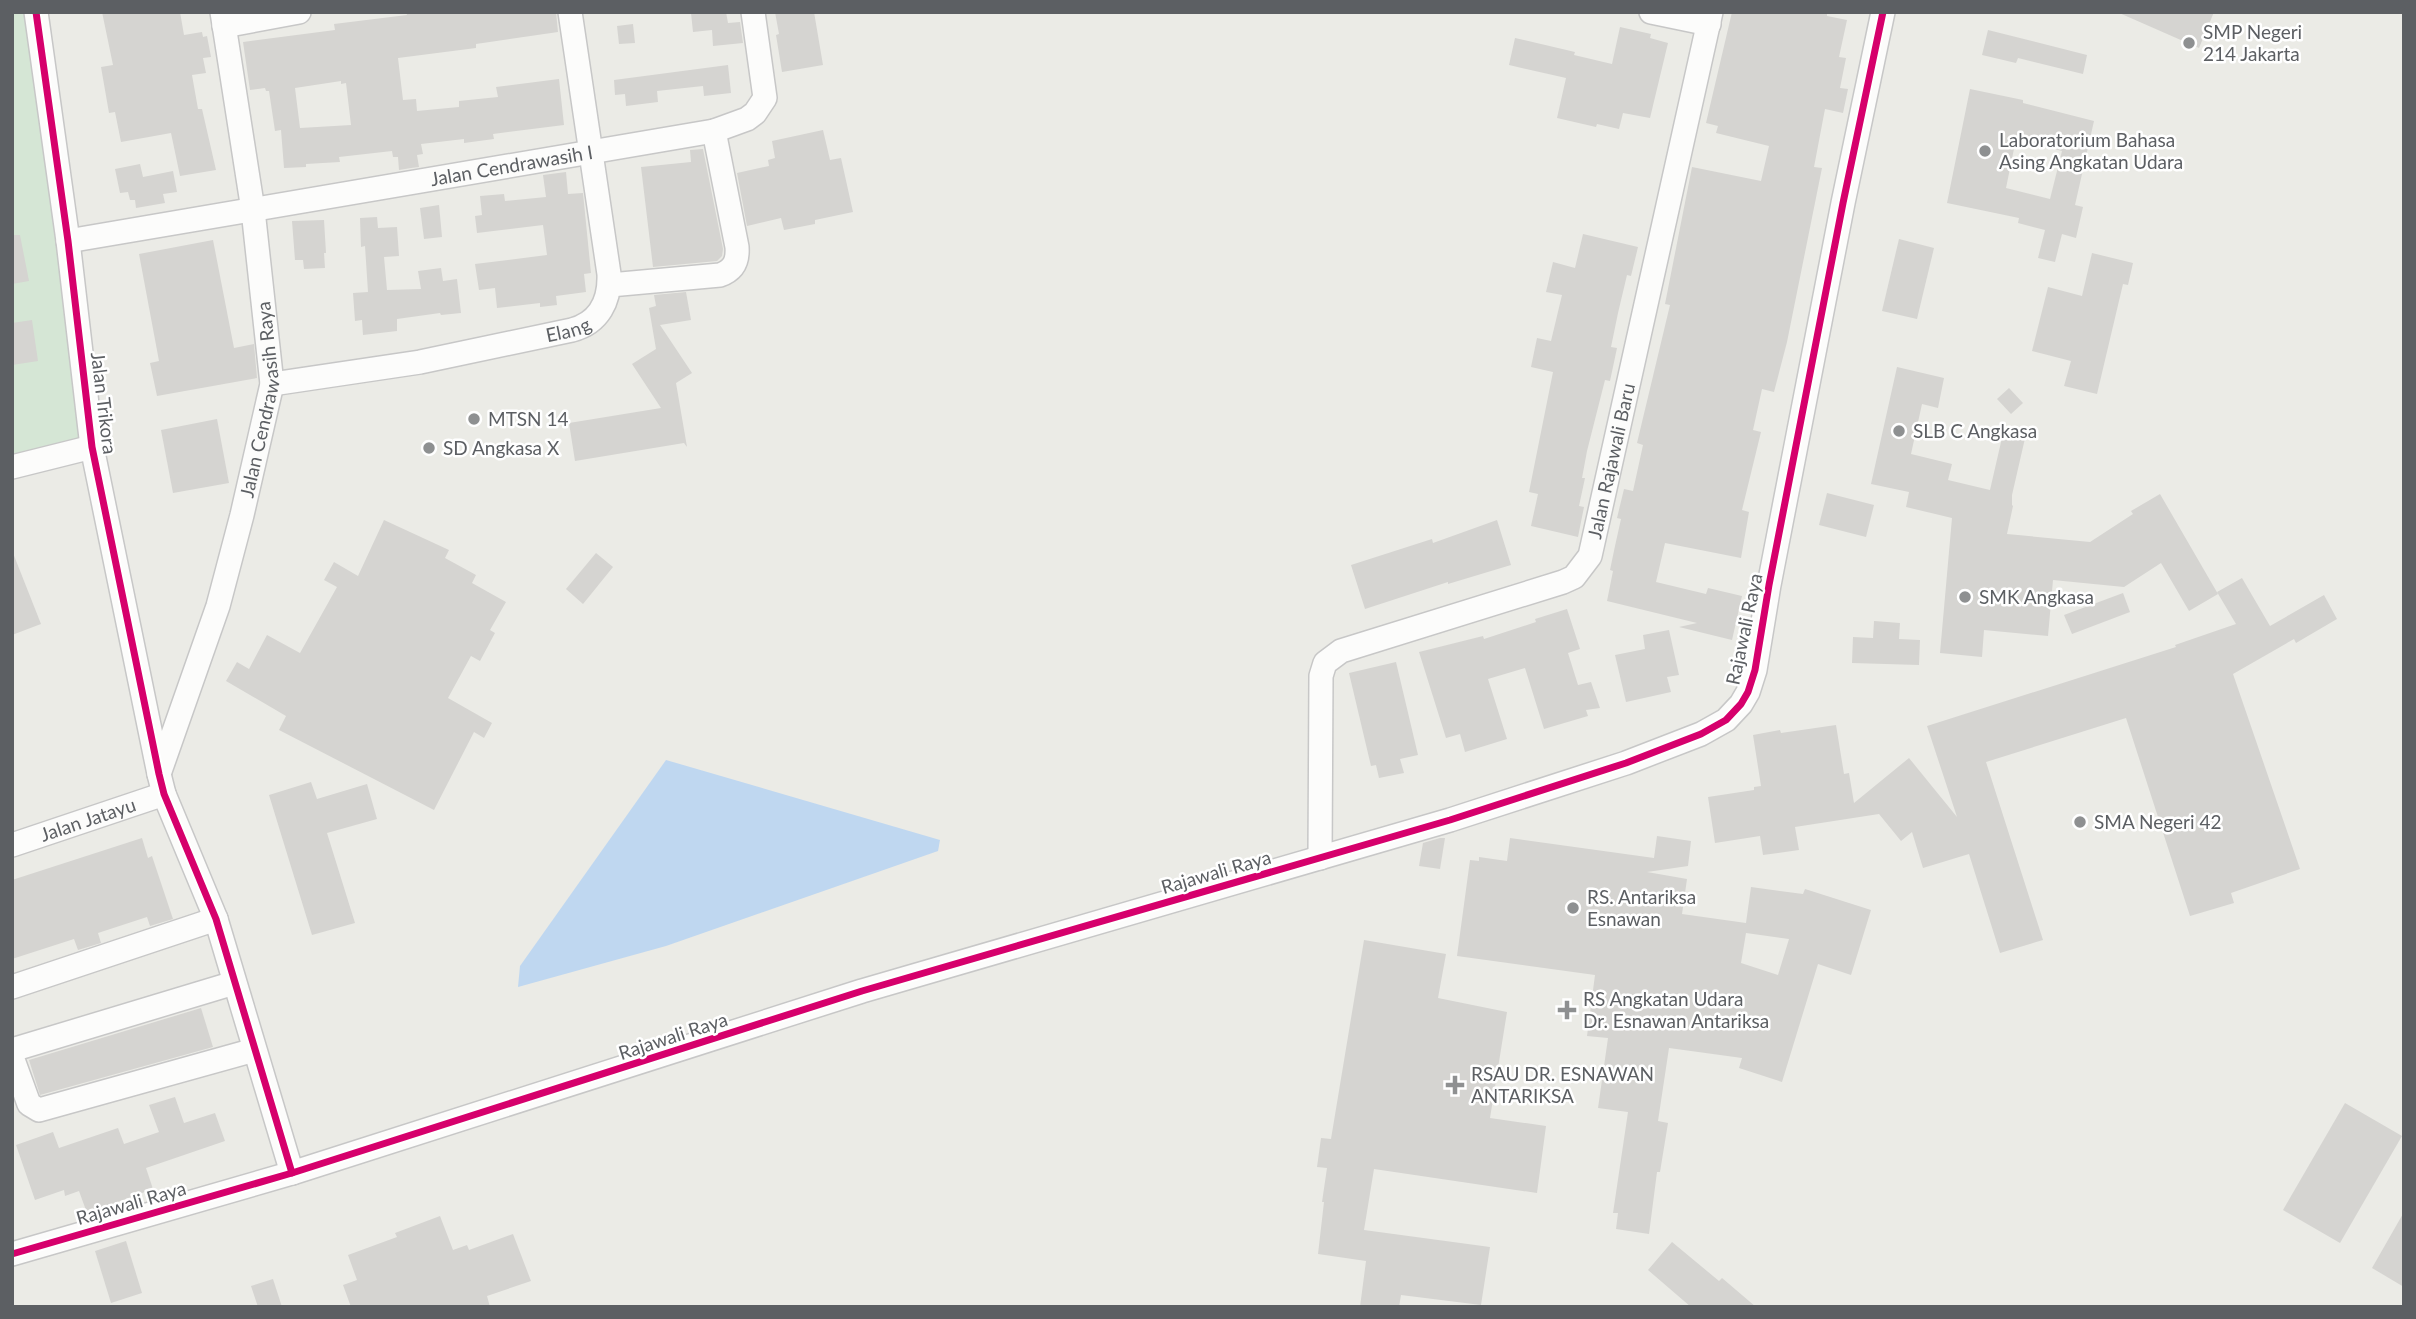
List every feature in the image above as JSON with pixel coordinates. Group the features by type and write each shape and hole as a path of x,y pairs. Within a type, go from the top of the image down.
{"street":[{"name":"Jalan Trikora","path":"36,12 68,242 92,447 161,784 216,919 292,1173"},
{"path":"223,19 299,12"},
{"path":"570,12 610,285 720,275 733,267 737,247 714,131"},
{"name":"Jalan Cendrawasih I","path":"68,242 714,131 747,119 762,104 765,90 753,12"},
{"path":"1651,12 1710,18"},
{"name":"Rajawali Raya","path":"12,1254 292,1173 862,991 1450,820 1626,763 1716,726 1734,714 1741,704 1755,670 1835,244 1883,12"},
{"name":"Jalan Rajawali Baru","path":"1320,858 1321,676 1329,658 1341,651 1563,582 1574,576 1590,556 1710,18"},
{"name":"Jalan Cendrawasih Raya","path":"161,784 218,606 272,384 253,210 223,19"},
{"name":"Elang","path":"272,384 420,362 582,327 591,322 603,308 610,285"},
{"path":"12,467 92,447"},
{"name":"Jalan Jatayu","path":"12,845 161,784"},
{"path":"12,987 216,919"},
{"path":"12,1050 234,983"},
{"path":"12,1057 29,1104 39,1110 254,1050"}],"green space":[{"path":"12,12 36,12 92,447 12,470"}],"water":[{"path":"666,760 940,840 938,851 666,946 518,987 520,966"}],"building":[{"path":"102,12 180,12 184,35 202,32 203,37 207,36 211,57 203,58 206,73 192,75 198,109 202,109 216,170 180,176 171,133 121,142 115,112 109,113 101,67 113,65"},
{"path":"406,12 556,12 558,32 476,44 476,48 398,58 403,100 416,99 417,111 459,107 459,101 498,97 496,87 559,79 564,125 493,134 494,139 464,143 464,139 421,144 423,154 417,155 419,167 399,170 398,157 393,157 392,151 339,157 340,162 284,168 281,130 275,131 269,91 265,88 250,90 243,42 335,30 334,24 407,15","holes":["341,81 341,84 346,83 351,125 300,128 295,88"]},
{"path":"726,12 728,23 740,22 743,43 713,46 712,30 693,32 691,13"},
{"path":"775,12 814,12 823,65 782,72"},
{"path":"1732,12 1827,12 1827,16 1847,20 1839,57 1846,58 1840,88 1848,89 1843,113 1825,109 1814,167 1822,168 1787,342 1774,392 1762,389 1753,430 1761,432 1742,510 1749,512 1741,558 1665,543 1656,582 1706,594 1708,588 1742,596 1732,640 1679,627 1697,623 1607,601 1613,571 1610,570 1621,519 1617,518 1624,489 1633,491 1643,445 1637,443 1670,305 1665,304 1692,167 1761,181 1769,146 1716,133 1718,126 1706,123"},
{"path":"2117,12 2214,12 2199,48"},
{"path":"633,24 635,43 619,44 617,26"},
{"path":"1620,27 1651,34 1650,38 1668,43 1650,118 1623,113 1619,129 1557,118 1566,78 1509,65 1515,38 1612,64"},
{"path":"1988,30 2087,55 2083,74 2018,58 2016,63 1982,55"},
{"path":"728,65 731,93 704,96 703,86 657,91 658,102 626,106 625,94 615,95 614,80"},
{"path":"1970,89 2023,100 2023,103 2094,121 2075,205 2083,207 2076,238 2062,234 2055,262 2038,258 2045,230 2018,223 2019,218 1947,203","holes":["2016,139 2062,151 2050,199 2006,188"]},
{"path":"823,130 830,160 841,158 853,212 784,230 781,218 747,226 737,173 769,166 768,160 775,158 772,141"},
{"path":"703,149 723,249 722,256 717,261 653,267 641,167 691,162 690,150"},
{"path":"140,164 143,177 173,171 177,192 163,194 165,203 136,208 135,200 130,200 128,192 120,193 115,169"},
{"path":"566,172 568,194 583,193 591,273 584,274 586,292 556,296 557,305 540,307 540,303 497,308 495,288 479,290 475,264 547,255 543,225 477,233 475,216 482,215 480,196 504,194 505,201 546,197 543,175"},
{"path":"439,205 442,237 424,239 420,208"},
{"path":"377,217 378,228 397,227 399,256 384,257 387,290 421,289 418,271 441,268 443,281 457,279 461,313 397,319 397,331 363,335 362,320 355,321 353,293 368,292 365,246 361,247 360,218"},
{"path":"324,220 325,268 304,269 303,260 295,260 292,221"},
{"path":"1583,234 1638,247 1631,276 1627,275 1618,313 1611,347 1617,348 1610,381 1605,380 1587,451 1579,506 1584,507 1578,537 1531,526 1538,494 1529,492 1553,372 1531,367 1537,338 1551,341 1562,295 1546,292 1553,262 1575,268"},
{"path":"12,235 20,235 29,281 12,284"},
{"path":"1899,239 1934,248 1917,319 1882,311"},
{"path":"213,240 234,348 254,344 257,378 157,396 150,363 159,361 139,254"},
{"path":"2092,253 2133,263 2128,285 2123,284 2097,394 2064,386 2071,361 2032,351 2048,287 2082,296"},
{"path":"686,292 691,320 660,325 692,373 676,383 687,447 684,443 575,461 569,423 661,408 632,364 656,349 649,308 656,306 654,295"},
{"path":"32,320 38,361 12,365 12,323"},
{"path":"1897,367 1944,378 1938,408 1922,404 1911,454 1952,464 1948,480 1990,490 2004,429 2026,434 2012,495 2013,506 2007,534 2090,542 2133,514 2131,511 2160,494 2218,594 2189,611 2161,563 2124,587 2053,580 2048,636 1984,630 1982,657 1940,653 1952,518 1906,507 1909,492 1871,484"},
{"path":"2009,388 2023,403 2011,414 1997,399"},
{"path":"217,419 229,483 173,493 161,430"},
{"path":"1827,493 1874,505 1866,537 1819,525"},
{"path":"384,520 449,550 445,558 476,575 472,583 506,602 490,630 495,633 480,661 471,656 448,698 492,723 484,738 474,732 434,810 279,730 286,716 226,681 237,662 249,669 267,635 300,653 337,587 324,580 334,562 358,576"},
{"path":"1497,520 1511,565 1365,609 1351,565 1432,539 1433,543"},
{"path":"596,553 613,567 583,604 566,589"},
{"path":"12,554 41,624 12,635"},
{"path":"2242,578 2270,626 2324,595 2337,619 2296,643 2294,639 2233,674 2300,869 2231,893 2234,903 2190,916 2126,718 1986,762 2043,940 2000,953 1969,854 1923,868 1912,832 1901,841 1879,814 1795,827 1799,850 1763,855 1760,836 1715,843 1708,797 1754,790 1754,787 1761,786 1753,735 1780,730 1781,733 1836,725 1844,774 1849,773 1854,803 1909,758 1957,817 1927,726 2176,647 2175,645 2236,624 2217,592"},
{"path":"2123,593 2130,612 2072,634 2064,615"},
{"path":"1567,609 1580,649 1568,653 1578,685 1591,682 1600,708 1586,710 1588,716 1544,729 1525,668 1488,679 1507,739 1465,752 1460,734 1446,738 1419,652 1483,636 1484,639"},
{"path":"1874,621 1900,623 1899,639 1920,640 1919,665 1852,663 1853,637 1873,638"},
{"path":"1669,630 1679,675 1667,677 1671,692 1626,702 1615,655 1645,649 1643,635"},
{"path":"1396,662 1418,755 1400,759 1404,773 1379,778 1376,765 1371,766 1349,673"},
{"path":"311,782 317,799 367,784 377,819 327,833 355,923 312,935 269,795"},
{"path":"1657,836 1691,841 1688,866 1647,872 1687,879 1682,914 1746,923 1751,887 1803,894 1805,889 1871,910 1851,975 1818,964 1782,1082 1739,1068 1742,1058 1669,1048 1658,1121 1668,1123 1660,1172 1657,1172 1649,1234 1616,1229 1618,1213 1613,1213 1628,1112 1598,1108 1608,1038 1587,1036 1595,975 1457,956 1470,860 1479,861 1479,857 1507,861 1510,838 1654,858","holes":["1746,933 1789,939 1778,975 1741,963"]},
{"path":"142,838 148,858 152,856 173,919 150,926 147,917 98,933 101,943 78,950 74,939 12,959 12,880"},
{"path":"1445,838 1440,869 1419,866 1423,843"},
{"path":"1364,940 1446,954 1438,998 1507,1012 1490,1118 1546,1126 1537,1193 1374,1169 1364,1230 1490,1247 1481,1305 1401,1295 1399,1307 1360,1307 1366,1261 1318,1254 1327,1168 1317,1167 1321,1138 1331,1139"},
{"path":"201,1008 213,1047 40,1095 29,1060"},
{"path":"175,1097 184,1123 215,1113 225,1141 146,1168 153,1189 87,1213 79,1191 65,1196 64,1190 35,1200 16,1145 53,1132 59,1148 118,1128 124,1144 159,1132 149,1105"},
{"path":"2345,1103 2402,1136 2340,1243 2283,1210"},
{"path":"2404,1212 2404,1287 2372,1268"},
{"path":"440,1216 453,1250 467,1245 469,1250 513,1234 531,1281 487,1296 490,1307 351,1307 343,1285 357,1280 348,1255 397,1237 395,1233"},
{"path":"126,1241 142,1293 111,1303 95,1251"},
{"path":"1672,1242 1719,1281 1722,1278 1756,1307 1691,1307 1648,1270"},
{"path":"273,1279 282,1307 258,1307 251,1286"}],"cycle path":[{"path":"36,12 68,241 92,447 159,774 164,794 216,919 292,1173"},
{"path":"12,1254 292,1173 862,991 1450,820 1626,763 1701,734 1726,720 1748,692 1755,670 1843,203 1883,12"}],"place":[{"name":"SMP Negeri 214 Jakarta","path":"2189,43"},
{"name":"Laboratorium Bahasa Asing Angkatan Udara","path":"1985,151"},
{"name":"MTSN 14","path":"474,419"},
{"name":"SLB C Angkasa","path":"1899,431"},
{"name":"SD Angkasa X","path":"429,448"},
{"name":"SMK Angkasa","path":"1965,597"},
{"name":"SMA Negeri 42","path":"2080,822"},
{"name":"RS. Antariksa Esnawan","path":"1573,908"},
{"name":"RS Angkatan Udara Dr. Esnawan Antariksa","path":"1567,1010"},
{"name":"RSAU DR. ESNAWAN ANTARIKSA","path":"1455,1085"}]}
